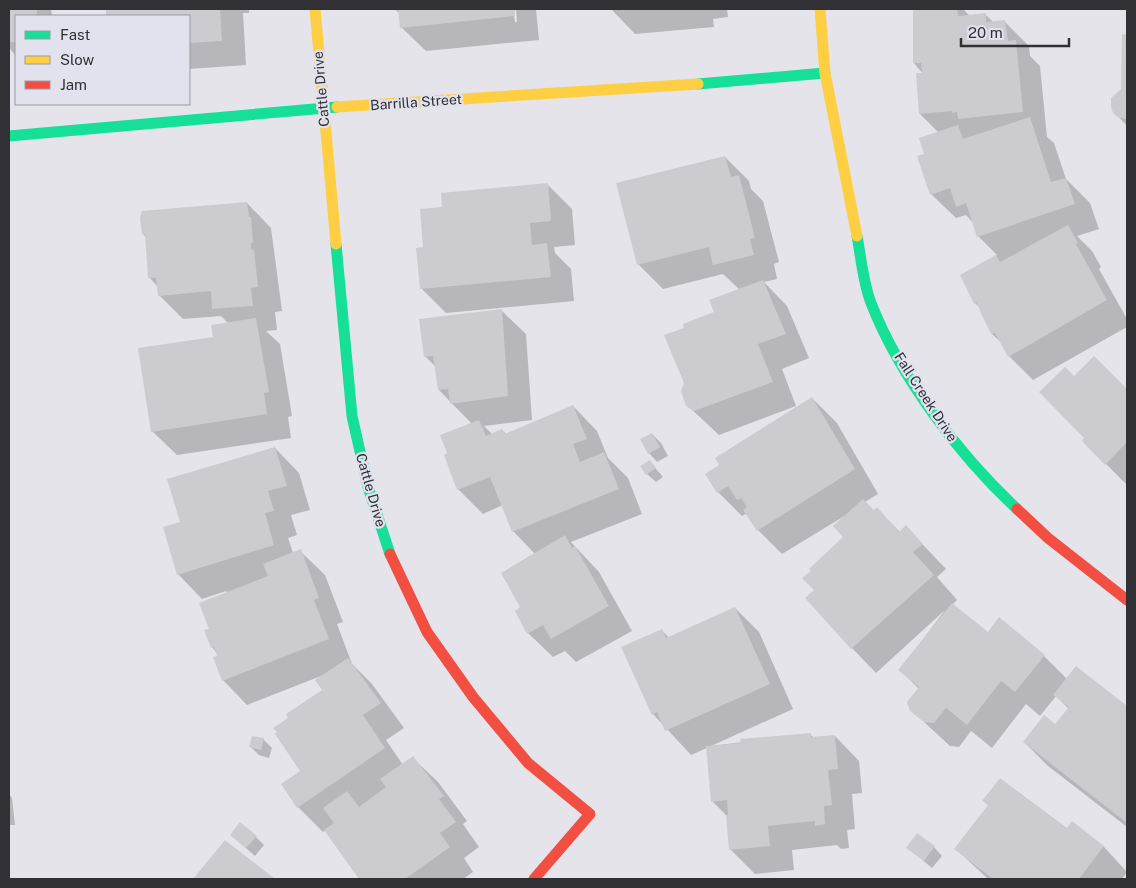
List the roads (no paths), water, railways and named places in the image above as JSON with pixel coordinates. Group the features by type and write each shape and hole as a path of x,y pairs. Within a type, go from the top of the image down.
{"street":[{"name":"Cattle Drive","path":"315,9 322,108 352,416 368,487 393,563 427,632 473,697 528,763 590,814 534,879"},
{"name":"Fall Creek Drive","path":"820,9 825,73 870,302 903,367 950,437 992,486 1048,538 1127,600"},
{"name":"Barrilla Street","path":"9,136 322,108 740,81 825,73"}]}
